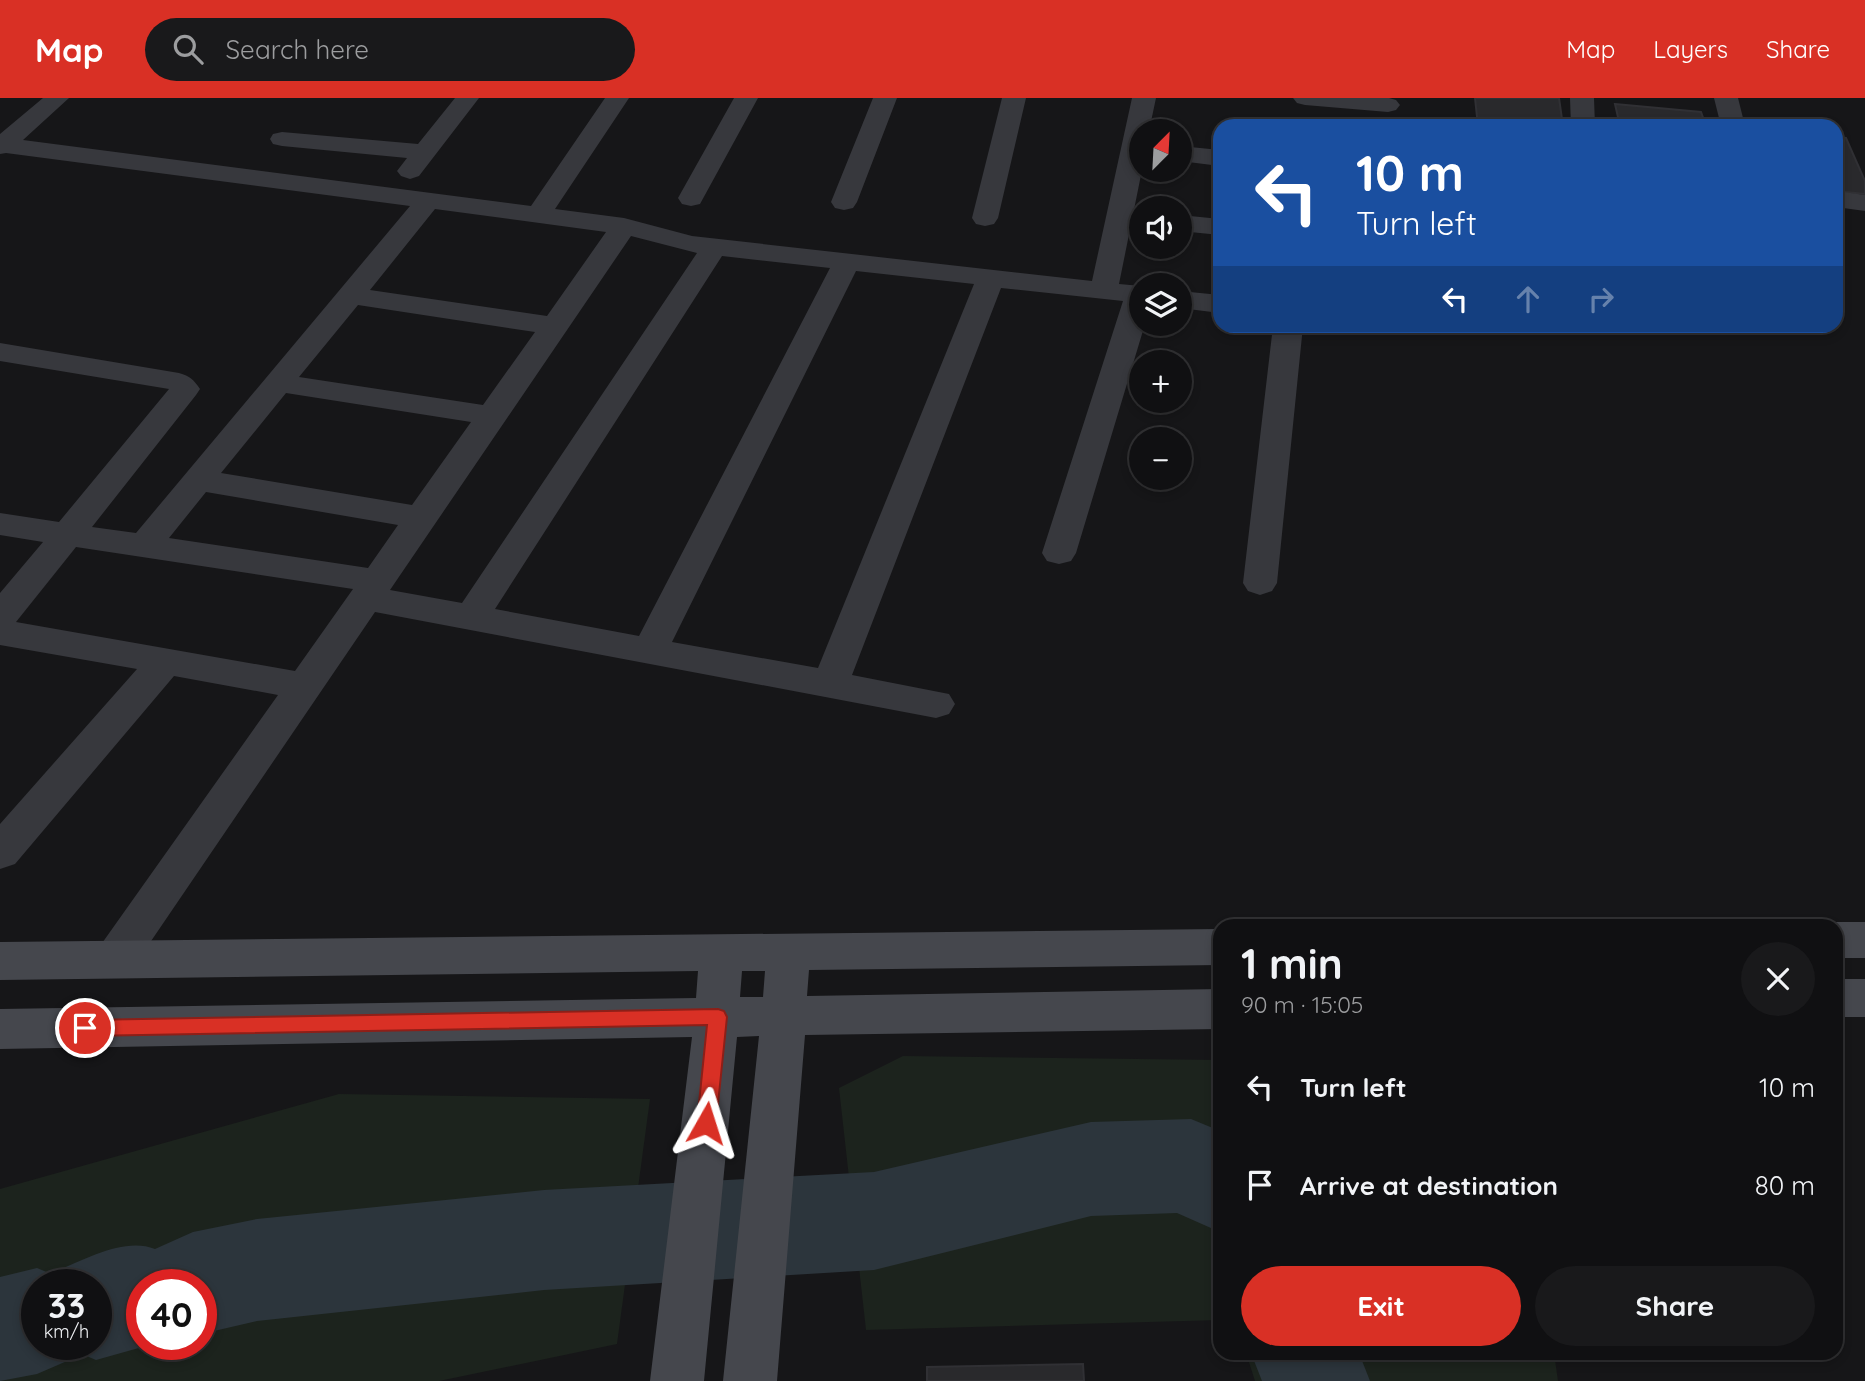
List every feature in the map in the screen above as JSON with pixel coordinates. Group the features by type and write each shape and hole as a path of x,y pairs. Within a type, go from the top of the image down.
{"street":[{"path":"1,146 57,98"},
{"path":"391,195 467,98"},
{"path":"539,214 617,98"},
{"path":"691,198 746,98"},
{"path":"844,202 885,98"},
{"path":"985,218 1014,98"},
{"path":"1141,119 1144,98"},
{"path":"1305,98 1389,110"},
{"path":"1582,98 1583,119"},
{"path":"1726,98 1731,119"},
{"path":"282,139 425,152"},
{"path":"1,146 624,226 691,244 1129,294"},
{"path":"1192,155 1213,157"},
{"path":"144,546 429,200"},
{"path":"1843,200 1865,203"},
{"path":"1104,291 1129,221"},
{"path":"1192,224 1213,226"},
{"path":"115,959 624,226"},
{"path":"471,618 715,246"},
{"path":"649,652 847,262"},
{"path":"830,686 990,278"},
{"path":"350,295 555,326"},
{"path":"1192,301 1213,303"},
{"path":"1059,553 1129,330"},
{"path":"1260,583 1287,333"},
{"path":"0,352 178,382 185,389 0,617"},
{"path":"278,383 492,416"},
{"path":"198,480 422,517"},
{"path":"0,524 144,546 372,590 471,618 936,704"},
{"path":"0,632 305,686"},
{"path":"0,852 165,662"},
{"path":"1843,940 1865,940"},
{"path":"0,961 1213,947"},
{"path":"677,1381 718,1017 721,952"},
{"path":"750,1381 776,1124 788,952"},
{"path":"1843,998 1865,998"},
{"path":"0,1029 1213,1009"}],"shaded area":[{"path":"903,1056 1213,1060 1213,1320 866,1330 839,1088"},
{"path":"339,1094 650,1099 617,1344 439,1381 0,1381 0,1189"},
{"path":"1248,1360 1555,1360 1558,1381 1255,1381"}],"building":[{"path":"1475,98 1559,98 1562,119 1477,119"},
{"path":"1615,104 1701,112 1704,119 1618,119"},
{"path":"1843,138 1846,138 1865,181 1865,194 1843,192"},
{"path":"1083,1364 1084,1381 927,1381 927,1367"}],"waterway":[{"path":"217,1279 257,1270 544,1240 874,1221 1091,1169 1191,1166 1213,1180"},
{"path":"112,1303 126,1300"},
{"path":"0,1330 21,1325"},
{"path":"1308,1360 1316,1381"}],"route":[{"path":"85,1028 718,1017 706,1123"}]}
